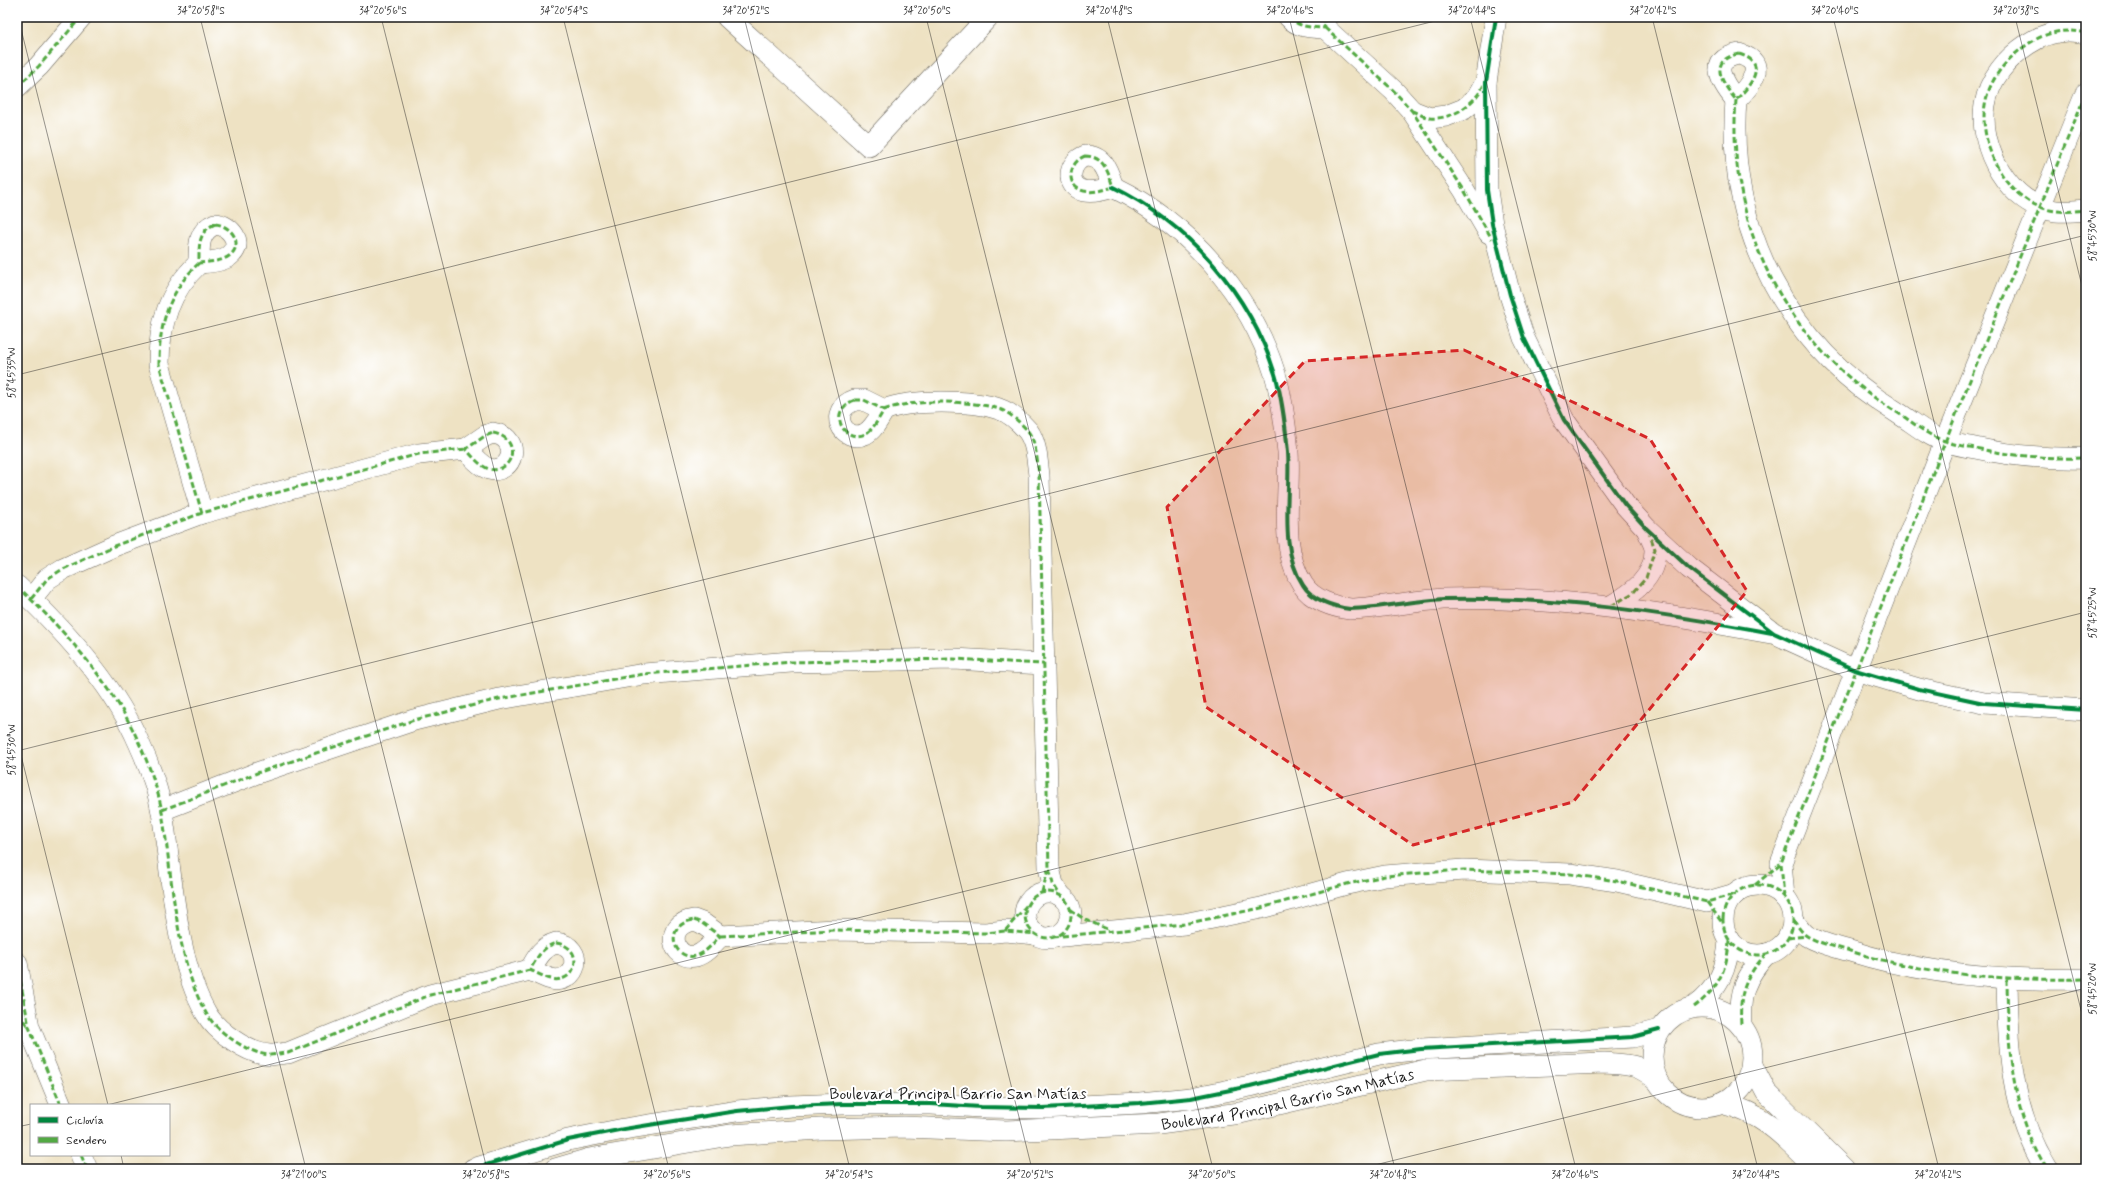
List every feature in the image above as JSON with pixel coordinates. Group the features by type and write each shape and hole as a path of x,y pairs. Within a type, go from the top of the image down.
{"street":[{"path":"17,87 38,66 81,17"},
{"path":"727,17 869,146 988,17"},
{"path":"1289,17 1294,23 1302,26 1324,22 1394,91 1412,111 1464,190 1501,257"},
{"path":"1496,17 1486,82 1487,190 1492,224 1510,295 1524,338 1564,420 1625,505 1647,530 1689,568 1774,633 1855,670 1919,689 1984,703 2086,710"},
{"path":"2086,33 2065,30 2049,34 2035,40 2015,53 2002,67 1991,86 1985,104 1984,123 1992,159 2004,178 2017,193 2040,206 2054,211 2086,210"},
{"path":"1412,111 1430,118 1446,116 1464,109 1477,98 1486,82"},
{"path":"1784,897 1781,864 1855,670 1945,442 2086,93"},
{"path":"1736,100 1734,120 1736,166 1744,210 1757,250 1788,310 1813,342 1839,370 1872,398 1945,442 2018,456 2086,458"},
{"path":"1113,187 1129,195 1181,231 1207,257 1251,317 1276,376 1283,417 1288,451 1288,530 1290,551 1294,569 1303,586 1314,596 1336,607 1350,609 1442,600 1547,600 1611,606 1774,633"},
{"path":"199,263 186,274 172,298 159,340 159,364 202,513"},
{"path":"884,410 894,406 916,403 969,403 1000,409 1015,419 1028,432 1036,451 1039,475 1049,868 1053,884 1050,900 1006,931"},
{"path":"466,449 419,454 202,513 114,546 63,569 24,593 76,648 114,698 139,742 156,787 162,810 181,938 193,982 206,1013 224,1033 248,1049 269,1055 288,1053 430,995 530,970"},
{"path":"1611,606 1633,592 1646,578 1655,549 1647,530"},
{"path":"162,810 257,773 414,720 499,700 644,674 791,662 954,659 1044,664"},
{"path":"1755,885 1781,864"},
{"path":"720,936 835,930 986,933 1006,931 1044,935 1113,931 1184,924 1221,918 1310,893 1385,876 1464,870 1570,874 1617,881 1707,902 1735,894"},
{"path":"1694,1007 1707,997 1721,978 1728,955 1724,912 1728,902 1735,894 1744,888 1755,885 1766,886 1776,890 1789,904 1796,931"},
{"path":"1050,900 1084,919 1113,931"},
{"path":"1050,900 1071,916 1065,930 1044,935 1027,924 1025,917 1050,900"},
{"path":"1707,902 1736,947 1745,952 1766,954"},
{"path":"1741,1024 1740,1004 1744,986 1753,968 1766,954 1782,945 1796,931"},
{"path":"1796,931 1868,957 1916,966 2007,979 2086,979"},
{"path":"17,963 23,1021 61,1104"},
{"path":"2007,979 2009,1049 2012,1078 2023,1117 2047,1169"},
{"path":"1694,1007 1711,1007 1727,1013 1741,1024 1748,1036 1752,1050 1752,1065 1746,1081 1736,1094 1721,1103 1707,1107 1692,1106 1679,1101 1667,1093 1658,1081 1653,1068 1652,1055 1654,1042 1659,1030 1669,1019 1680,1011 1694,1007"},
{"name":"Boulevard Principal Barrio San Matías","path":"473,1169 568,1140 624,1129 737,1111 791,1106 843,1104 931,1104 981,1107 1043,1108 1147,1102 1191,1098 1250,1086 1379,1054 1421,1049 1633,1037 1659,1030"},
{"name":"Boulevard Principal Barrio San Matías","path":"555,1169 589,1159 737,1134 904,1127 1006,1131 1159,1124 1240,1113 1426,1070 1610,1064 1630,1065 1645,1069 1658,1081"},
{"path":"1752,1065 1766,1092 1844,1169"},
{"path":"1721,1103 1746,1110 1781,1132 1817,1169"},
{"path":"81,1156 87,1169"}],"highlighted area":[{"path":"1464,350 1650,439 1747,591 1573,802 1413,845 1206,707 1167,507 1305,361"}],"marked path":[{"path":"17,87 39,66 81,17"},
{"path":"1289,17 1301,25 1325,28 1324,17"},
{"path":"1325,28 1394,91 1412,111 1464,190 1492,239"},
{"path":"2086,33 2063,31 2049,34 2028,44 2013,56 2000,70 1990,86 1985,105 1984,121 1992,156 2000,172 2011,186 2024,198 2039,207 2056,211 2086,210"},
{"path":"1739,54 1748,58 1754,63 1755,69 1751,82 1736,100 1726,87 1720,73 1720,67 1723,61 1729,57 1739,54"},
{"path":"1412,111 1430,118 1447,116 1469,104 1484,85"},
{"path":"1784,897 1781,863 1945,442 2086,93"},
{"path":"1736,100 1736,148 1742,194 1754,238 1772,280 1796,319 1825,354 1859,386 1921,429 1939,439 1952,444 2016,455 2086,458"},
{"path":"1085,156 1097,159 1101,162 1107,171 1113,187 1088,192 1073,184 1071,179 1072,168 1075,163 1085,156"},
{"path":"215,224 221,225 231,231 236,241 234,251 226,258 199,263 202,235 209,227 215,224"},
{"path":"199,263 180,285 168,309 161,335 159,364 202,513"},
{"path":"855,400 864,400 884,410 871,429 865,434 857,436 850,434 845,430 841,424 840,418 841,411 846,405 855,400"},
{"path":"884,410 895,406 925,402 958,402 988,406 1003,410 1015,418 1028,431 1033,441 1039,475 1049,868 1053,884 1060,895"},
{"path":"493,433 502,436 511,448 509,462 504,467 497,469 489,469 482,466 466,449 485,436 493,433"},
{"path":"31,599 47,579 63,569 114,546 202,513 419,454 466,449"},
{"path":"1611,606 1633,593 1646,578 1655,549 1649,533"},
{"path":"17,586 69,639 102,679 116,700 139,743 153,777 162,812 176,915 187,967 206,1013 217,1027 225,1034 243,1046 261,1054 270,1055 288,1053 430,995 530,970"},
{"path":"162,810 257,773 414,720 499,699 644,674 791,662 954,659 1043,664"},
{"path":"1755,885 1781,863"},
{"path":"1042,892 1048,870"},
{"path":"1053,937 1184,924 1261,908 1347,884 1385,876 1464,870 1570,874 1617,881 1707,902 1735,894"},
{"path":"1758,885 1771,888 1783,895 1790,907 1793,920 1790,933 1783,945 1771,952 1758,955 1745,952 1733,945 1726,933 1723,920 1726,907 1733,895 1745,888 1758,885"},
{"path":"1048,892 1061,896 1067,902 1071,915 1067,928 1061,934 1048,938 1035,934 1029,928 1025,915 1029,902 1035,896 1048,892"},
{"path":"1707,902 1723,924"},
{"path":"1005,931 1026,906"},
{"path":"1070,909 1084,919 1109,930"},
{"path":"694,920 702,923 720,936 703,953 696,956 688,956 681,953 677,948 674,941 675,934 678,928 684,923 694,920"},
{"path":"1793,920 1801,931 1812,939 1828,945 1908,966 1967,975 2027,979 2086,979"},
{"path":"720,936 835,930 986,933 1005,931 1036,934"},
{"path":"1788,938 1807,936"},
{"path":"1694,1007 1709,993 1720,978 1724,969 1729,939"},
{"path":"556,943 565,946 572,951 574,958 572,971 567,976 560,979 551,979 530,970 543,950 556,943"},
{"path":"1741,1024 1742,994 1748,978 1766,954"},
{"path":"17,963 29,1027 61,1104"},
{"path":"2007,979 2010,1053 2018,1100 2025,1124 2047,1169"},
{"path":"17,1014 29,1027"},
{"path":"81,1156 87,1169"}],"cycle path":[{"path":"1496,17 1486,82 1487,190 1492,224 1510,295 1524,338 1564,420 1625,505 1647,529 1689,568 1774,633 1855,670 1919,689 1984,703 2086,710"},
{"path":"1113,187 1141,202 1191,241 1213,264 1233,289 1250,316 1264,345 1277,382 1288,452 1288,537 1295,570 1303,585 1312,595 1337,607 1350,609 1443,599 1526,600 1567,603 1608,607 1772,633"},
{"path":"473,1169 568,1140 624,1129 737,1111 791,1106 843,1104 931,1104 981,1107 1043,1108 1140,1103 1191,1098 1250,1086 1379,1054 1421,1049 1633,1037 1659,1030"}]}
